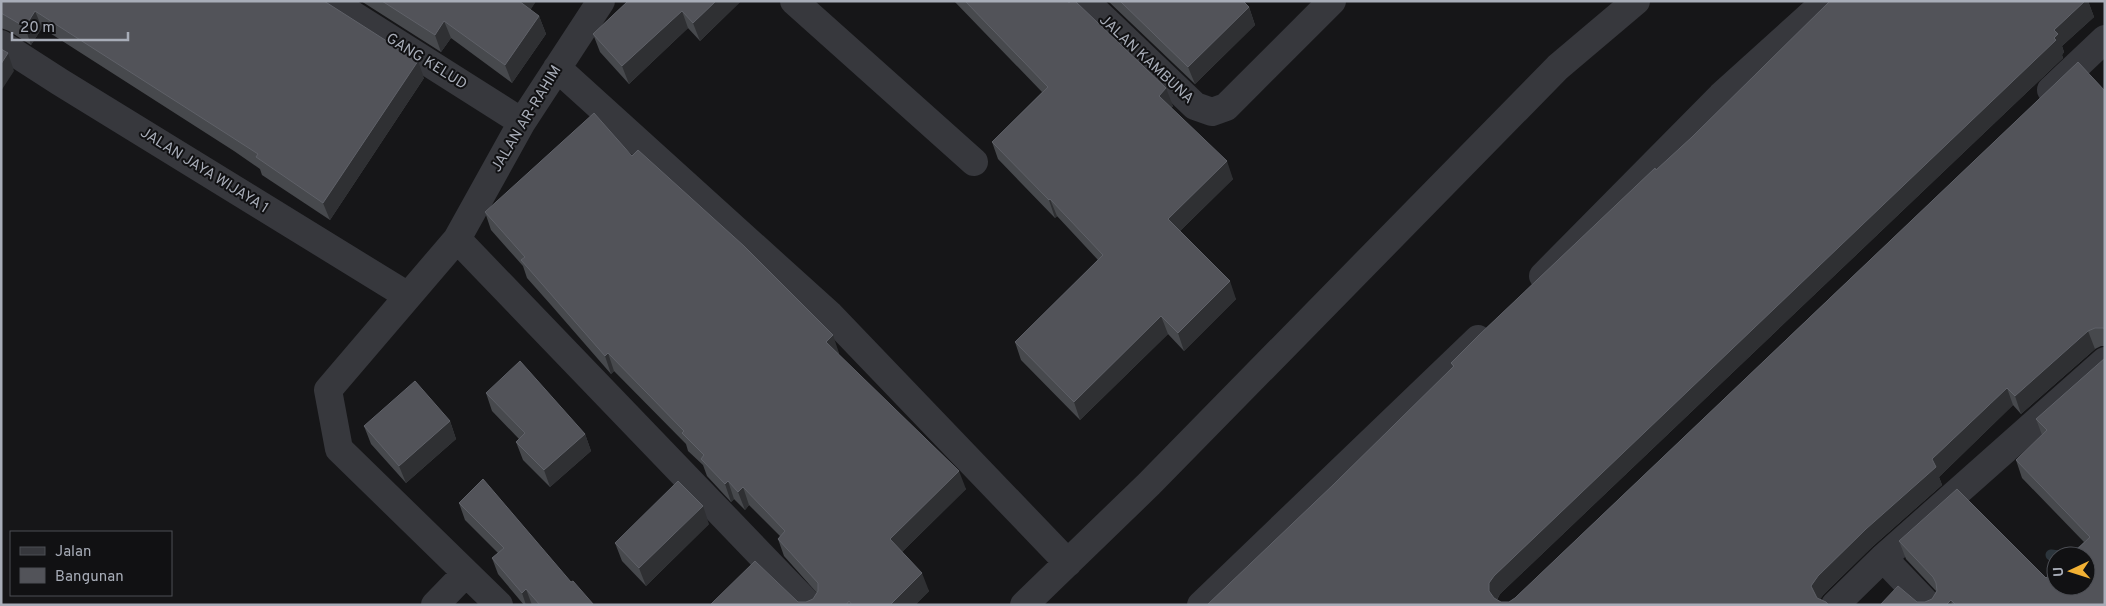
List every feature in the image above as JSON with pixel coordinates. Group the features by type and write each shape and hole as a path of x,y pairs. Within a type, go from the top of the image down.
{"street":[{"name":"GANG KELUD","path":"331,1 522,122"},
{"name":"JALAN AR-RAHIM","path":"466,573 340,449 328,390 457,240 522,122 601,1"},
{"path":"794,1 974,162"},
{"name":"JALAN KAMBUNA","path":"1085,1 1195,106 1212,112 1226,107 1332,1"},
{"path":"1024,605 1149,484 1558,67 1636,1"},
{"path":"1522,297 1721,96 1826,1"},
{"path":"2033,107 2105,39"},
{"name":"JALAN JAYA WIJAYA 1","path":"1,44 408,296"},
{"path":"557,68 830,315 1068,563"},
{"path":"457,240 809,605"},
{"path":"1201,605 1493,324"},
{"path":"1835,605 1883,558 2105,361"},
{"path":"1883,558 1928,605"},
{"path":"435,605 466,573 499,605"}],"building":[{"path":"1,1 324,1 418,61 323,203 256,157 258,154 35,11 25,27 1,13"},
{"path":"382,1 519,1 539,16 505,65 444,21 435,35"},
{"path":"628,1 716,1 693,23 682,11 622,66 593,34"},
{"path":"965,1 1067,1 1069,3 1075,1 1166,88 1159,96 1227,161 1168,219 1230,281 1178,333 1161,316 1074,402 1015,342 1103,255 992,142 1048,87"},
{"path":"1120,1 1243,1 1249,7 1188,67"},
{"path":"1830,1 2085,1 2054,30 2058,34 2054,38 2056,40 1494,576 1489,583 1489,591 1494,598 1501,602 1509,602 1515,598 2078,62 2105,91 2105,329 2095,328 2088,331 2015,396 2007,388 1932,459 1936,467 1866,529 1818,576 1811,586 1817,598 1829,605 1207,605 1454,366 1451,363 1479,335 1655,168 1656,170 1692,137"},
{"path":"1,49 8,53 1,64"},
{"path":"594,113 632,156 638,150 744,246 833,335 826,342 959,471 890,539 922,573 890,605 852,605 849,601 846,605 710,605 755,561 798,602 806,602 813,599 818,591 818,583 778,539 785,531 743,487 738,492 728,481 725,484 701,459 704,455 682,433 684,431 608,353 605,356 521,260 525,257 485,212"},
{"path":"2105,358 2105,605 1956,605 1951,600 1946,605 1880,605 1898,586 1917,602 1925,602 1932,599 1937,591 1933,577 1899,541 1957,489 2046,578 2046,596 2096,596 2096,546 2081,546 2090,537 2016,460 2047,430 2036,419"},
{"path":"520,361 585,434 544,470 516,442 525,433 486,393"},
{"path":"415,381 450,421 399,466 364,426"},
{"path":"483,479 571,582 573,581 594,605 540,605 526,589 522,593 492,558 504,548 459,503"},
{"path":"678,481 703,506 639,568 615,543"}],"waterway":[{"path":"2093,546 2105,538"}]}
